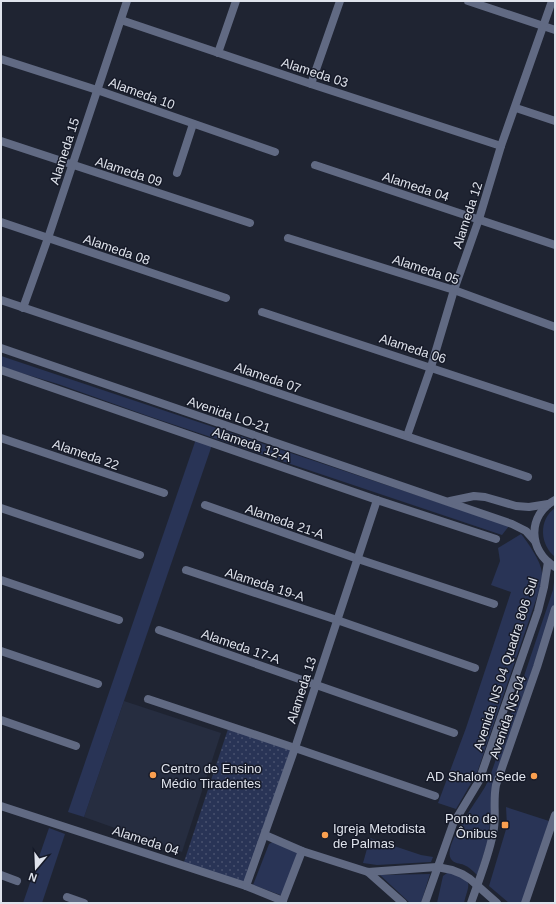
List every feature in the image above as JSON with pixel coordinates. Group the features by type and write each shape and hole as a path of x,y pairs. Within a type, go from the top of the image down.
{"street":[{"name":"Alameda 15","path":"23,308 48,238 127,1"},
{"path":"218,53 236,1"},
{"path":"311,84 340,1"},
{"path":"468,1 555,30"},
{"name":"Alameda 12","path":"407,436 431,367 454,290 480,219 501,146 516,108 552,1"},
{"name":"Alameda 03","path":"121,20 501,146"},
{"name":"Alameda 10","path":"1,60 97,90 275,152"},
{"path":"516,108 555,121"},
{"path":"177,173 193,124"},
{"name":"Alameda 09","path":"1,141 250,224"},
{"name":"Alameda 04","path":"315,165 555,245"},
{"name":"Alameda 08","path":"1,222 226,298"},
{"name":"Alameda 05","path":"288,238 454,290 555,327"},
{"name":"Alameda 07","path":"1,300 528,477"},
{"name":"Alameda 06","path":"262,312 555,409"},
{"name":"Avenida LO-21","path":"1,348 520,527 535,541"},
{"name":"Alameda 12-A","path":"1,370 377,500 496,539"},
{"name":"Alameda 22","path":"1,438 164,493"},
{"path":"449,502 474,496 485,497 516,506 530,506 552,502"},
{"name":"Alameda 13","path":"246,886 295,748 377,500"},
{"path":"551,564 539,553 535,541 534,527 539,514 552,502"},
{"name":"Alameda 21-A","path":"205,505 358,559 494,604"},
{"path":"1,508 140,555"},
{"name":"Avenida NS 04 Quadra 806 Sul","path":"425,903 436,867 453,824 472,793 484,767 538,610 551,564"},
{"name":"Alameda 19-A","path":"186,570 475,668"},
{"path":"1,580 120,620"},
{"name":"Avenida NS-04","path":"471,903 491,843 494,827 494,795 496,785 537,667 555,609"},
{"name":"Alameda 17-A","path":"159,630 454,733"},
{"path":"1,651 98,684"},
{"path":"148,699 435,796"},
{"path":"1,720 76,746"},
{"name":"Alameda 04","path":"1,806 246,886 283,902"},
{"path":"525,903 555,815"},
{"path":"265,835 302,851 368,872 436,867 462,874 497,903"},
{"path":"283,902 302,851"},
{"path":"368,872 403,903"},
{"path":"1,876 17,881"},
{"path":"67,897 84,903"}],"shaded area":[{"path":"1,356 509,526 502,535 148,416 58,384 1,367"},
{"path":"196,439 212,445 84,817 68,812"},
{"path":"555,508 555,557 546,546 543,532 546,519"},
{"path":"521,534 540,564 542,573 541,583 477,773 456,809 438,803 466,728 511,592 491,585 500,561 498,548"},
{"path":"555,574 555,602 495,780 488,841 477,875 468,867 452,861 450,852 452,844 462,822 490,777 553,590"},
{"name":"Centro de Ensino Médio Tiradentes","path":"124,701 221,733 182,852 84,817"},
{"path":"229,726 294,748 246,885 183,865"},
{"path":"506,807 549,821 523,903 509,903 489,886 507,826"},
{"path":"49,828 65,834 42,903 23,903"},
{"path":"370,838 421,855 433,857 431,862 377,865 363,863"},
{"path":"274,841 299,851 283,896 253,885 269,844"},
{"path":"453,872 467,881 468,887 464,903 437,903 443,876 447,873"},
{"path":"430,874 421,903 410,903 380,875"}],"place":[{"name":"Centro de Ensino Médio Tiradentes","path":"153,775"},
{"name":"AD Shalom Sede","path":"534,776"},
{"name":"Ponto de Ônibus","path":"505,825"},
{"name":"Igreja Metodista de Palmas","path":"325,835"}]}
